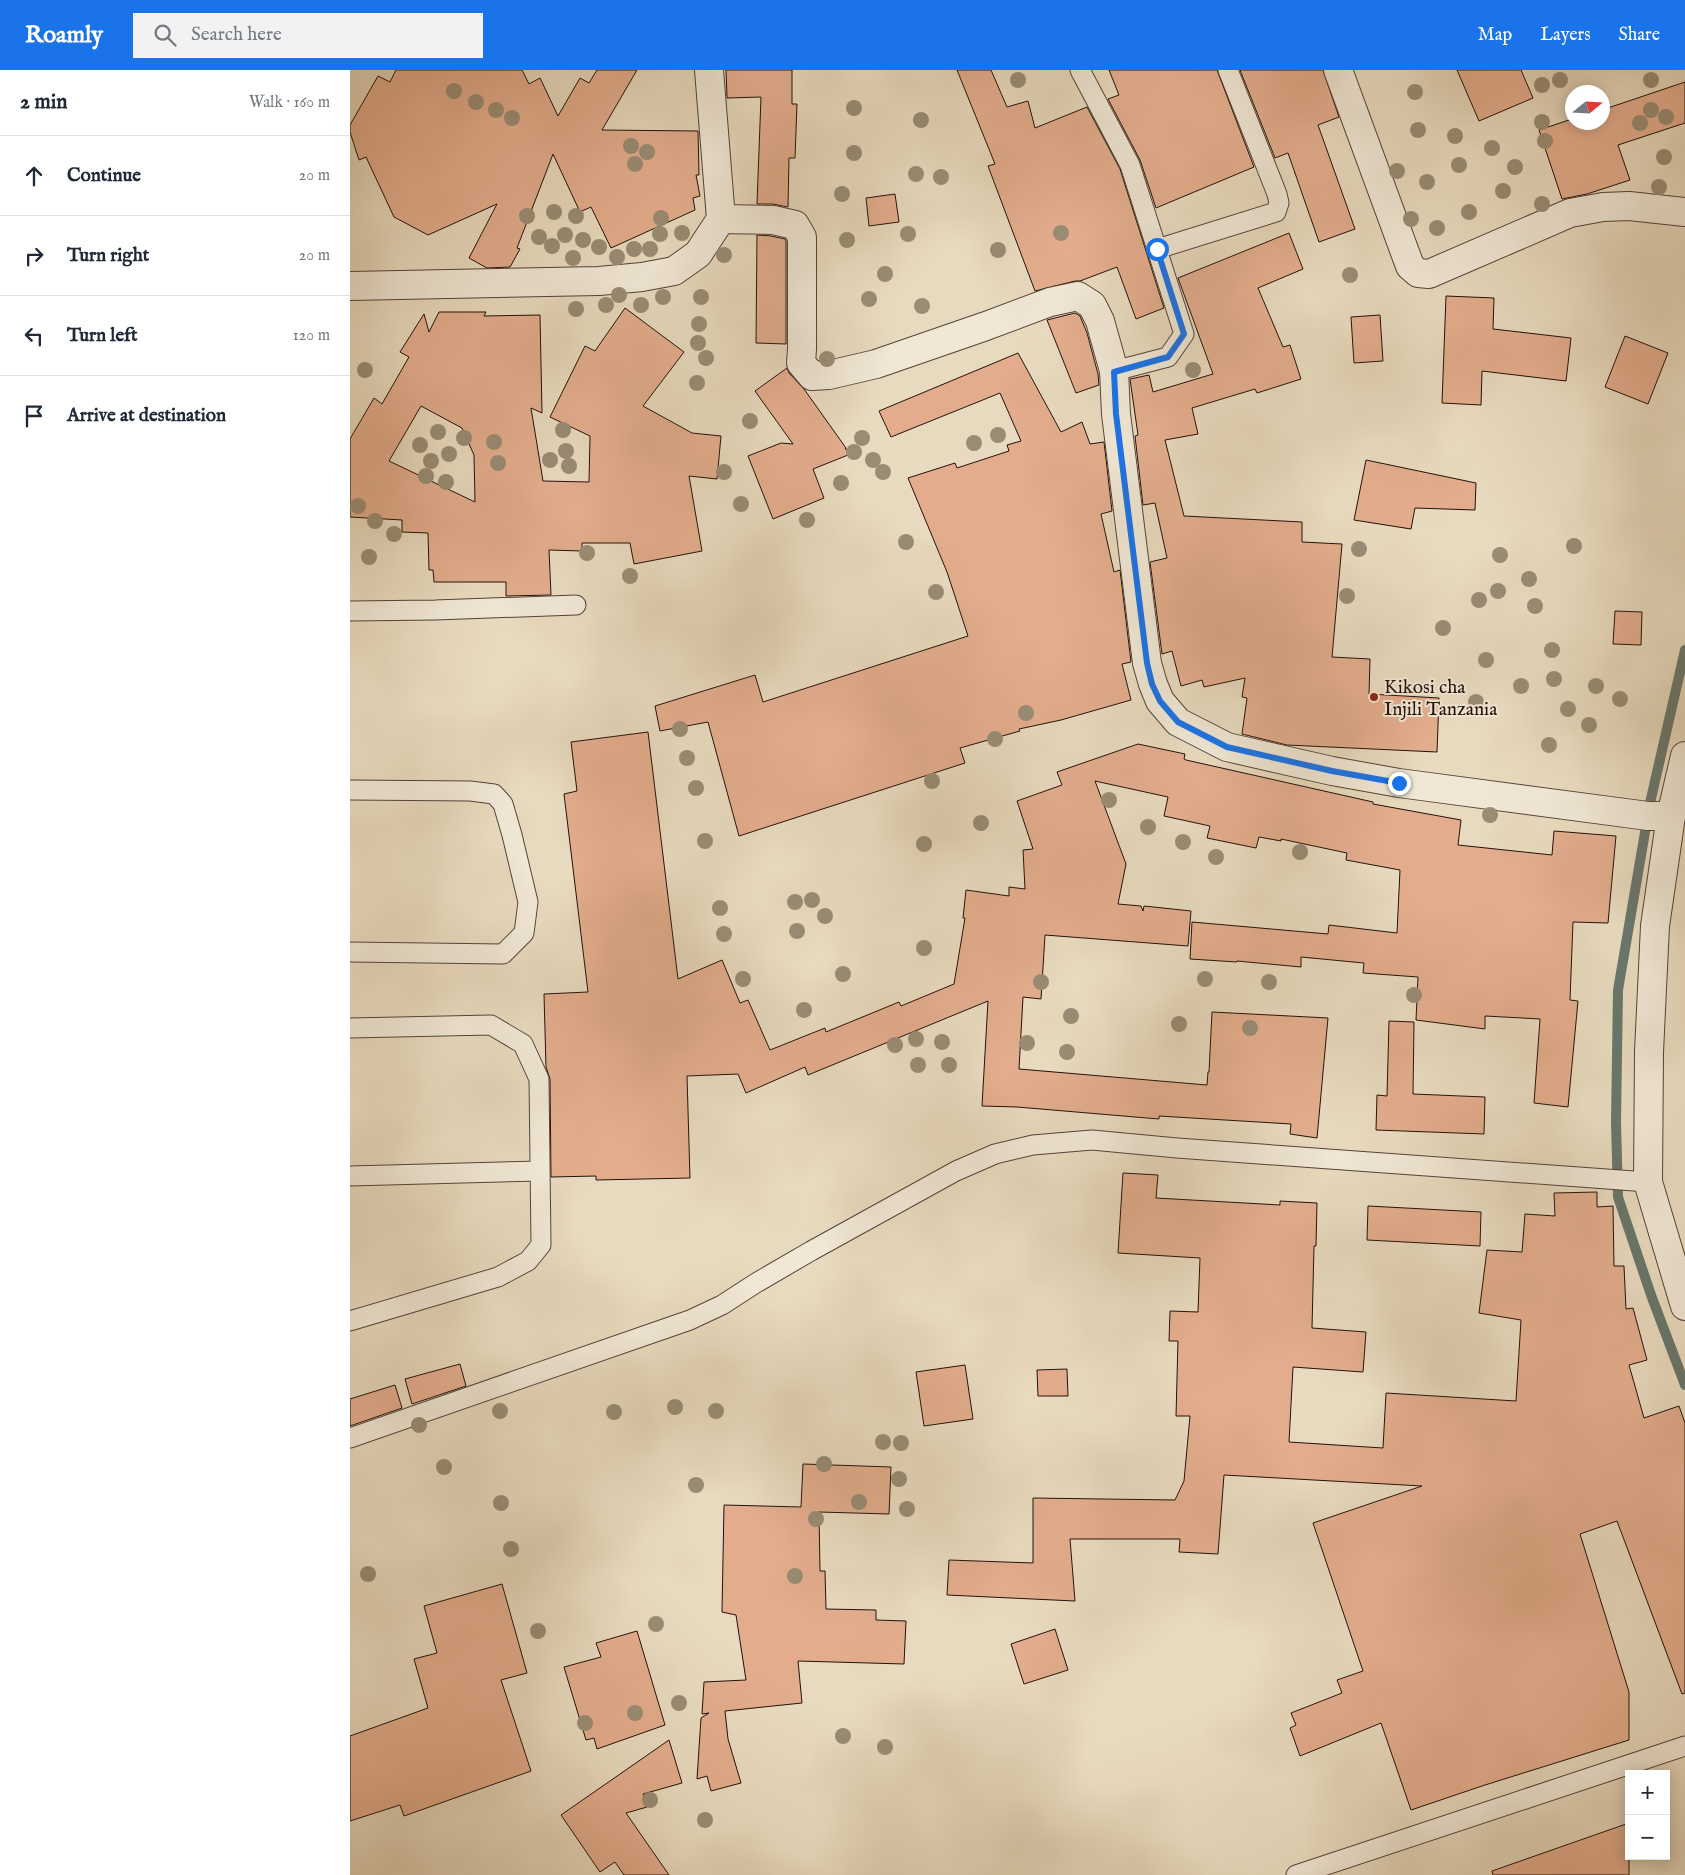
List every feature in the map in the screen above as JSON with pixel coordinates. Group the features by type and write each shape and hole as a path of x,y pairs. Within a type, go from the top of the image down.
{"street":[{"path":"350,286 599,281 642,277 674,271 698,254 721,219 709,70"},
{"path":"1338,70 1410,266 1418,273 1429,274 1570,213 1603,207 1629,206 1685,212"},
{"path":"721,219 774,220 794,225 802,236 802,349 800,363 812,376 829,375 876,364 1050,302 1078,296 1092,305 1100,321 1114,372 1116,414 1147,663 1152,684 1160,701 1178,722 1227,747 1332,771 1457,791 1648,816 1671,816"},
{"path":"1685,756 1671,816 1655,926 1649,1052 1648,1182 1685,1306"}],"lane":[{"path":"1080,70 1130,165 1184,334 1168,357 1114,372"},
{"path":"1157,249 1276,212 1279,203 1277,194 1228,70"},
{"path":"350,611 576,605"},
{"path":"350,790 470,791 494,794 503,804 528,902 524,933 503,954 350,952"},
{"path":"350,1028 491,1025 523,1044 539,1079 541,1245 528,1261 498,1277 350,1321"},
{"path":"350,1438 690,1320 722,1305 803,1256 956,1171 995,1154 1033,1145 1092,1140 1648,1182"},
{"path":"350,1176 540,1171"},
{"path":"1296,1875 1685,1746"}],"building":[{"path":"396,70 522,70 529,84 540,78 558,116 580,78 589,83 597,70 637,70 602,130 698,131 699,175 696,175 700,196 693,198 695,210 611,248 591,207 580,212 553,154 517,248 520,249 510,267 487,268 469,258 497,204 428,235 394,217 366,157 359,160 350,132 350,125 378,76 390,82"},
{"path":"726,70 792,70 792,104 797,104 795,158 789,158 788,207 773,204 757,204 761,97 727,98"},
{"path":"957,70 991,70 1007,107 1028,101 1035,128 1087,107 1120,169 1164,308 1136,319 1117,267 1080,281 1035,291 988,166 995,164"},
{"path":"1109,70 1217,70 1254,167 1156,208 1140,160 1108,99 1119,95"},
{"path":"1240,70 1323,70 1339,117 1318,125 1355,229 1319,242 1288,153 1275,158"},
{"path":"1457,70 1521,70 1533,98 1479,121"},
{"path":"1685,82 1685,123 1618,145 1630,180 1587,194 1562,199 1539,130 1565,121 1565,130 1610,130 1610,107"},
{"path":"895,194 899,222 869,226 866,198"},
{"path":"1289,233 1303,269 1258,288 1283,347 1290,345 1301,379 1257,393 1255,389 1192,408 1198,434 1165,440 1184,516 1302,522 1302,542 1342,544 1332,657 1370,659 1369,694 1439,698 1437,752 1287,745 1242,734 1247,698 1242,697 1245,678 1204,687 1202,680 1181,686 1172,651 1162,654 1150,562 1167,558 1155,503 1143,505 1135,436 1138,435 1130,379 1149,375 1153,392 1213,374 1178,278"},
{"path":"757,235 771,236 785,239 786,241 786,344 756,343"},
{"path":"1446,296 1494,298 1493,329 1571,338 1566,381 1482,371 1481,405 1442,403"},
{"path":"625,308 684,352 643,406 692,433 721,436 717,479 689,476 702,551 634,564 630,543 582,543 582,551 549,550 551,595 506,596 506,582 434,582 433,570 429,570 428,533 402,532 402,520 350,517 350,439 374,398 382,404 409,357 400,352 424,314 429,332 439,312 486,312 484,316 540,315 542,413 531,408 543,481 589,482 590,436 550,417 585,346 595,351","holes":["421,406 462,428 474,455 475,502 389,461"]},
{"path":"1075,313 1080,316 1087,333 1099,385 1076,393 1047,320"},
{"path":"1380,315 1383,361 1354,363 1351,317"},
{"path":"1625,336 1668,353 1648,404 1605,387"},
{"path":"1018,353 1061,432 1082,422 1090,444 1104,442 1112,511 1101,514 1114,572 1120,570 1131,662 1122,664 1131,700 1061,720 1019,729 1020,731 960,748 965,763 739,836 708,722 660,731 655,706 755,675 763,702 968,636 947,572 908,478 955,463 957,468 1009,451 1007,445 1021,441 1000,393 891,437 879,411"},
{"path":"787,368 789,373 804,389 845,449 858,451 813,469 824,498 773,519 748,456 781,443 793,444 755,391"},
{"path":"1366,460 1476,483 1475,510 1415,508 1411,529 1354,520"},
{"path":"1615,611 1642,612 1641,645 1613,644"},
{"path":"648,732 678,979 722,960 740,1003 748,1000 770,1050 825,1028 826,1032 899,1002 901,1006 954,984 965,918 963,918 966,890 1009,896 1009,887 1025,889 1023,850 1033,849 1017,801 1062,785 1057,772 1138,744 1185,754 1184,759 1186,760 1373,802 1373,804 1461,820 1458,845 1552,855 1554,831 1616,836 1608,923 1573,922 1570,1000 1578,1001 1568,1107 1534,1103 1540,1019 1485,1016 1485,1029 1416,1020 1418,977 1363,973 1364,963 1301,957 1301,967 1190,959 1192,922 1328,934 1329,925 1397,933 1400,870 1346,860 1347,853 1281,839 1281,841 1259,837 1256,848 1207,838 1210,826 1164,816 1168,797 1095,781 1126,864 1118,904 1141,906 1143,911 1144,906 1191,911 1188,946 1045,935 1041,999 1023,997 1019,1069 1207,1085 1212,1012 1328,1018 1317,1138 1290,1134 1291,1124 1159,1116 1159,1119 1017,1107 982,1106 988,1001 808,1075 805,1067 746,1093 738,1074 687,1076 690,1178 596,1180 596,1176 551,1177 550,1079 546,1067 544,994 588,992 564,794 577,791 571,742"},
{"path":"1389,1021 1414,1022 1413,1094 1485,1097 1484,1134 1376,1130 1377,1095 1387,1096"},
{"path":"1123,1173 1158,1175 1156,1198 1280,1205 1280,1201 1317,1203 1312,1328 1366,1332 1363,1372 1293,1367 1289,1442 1383,1448 1386,1393 1516,1401 1521,1320 1479,1313 1487,1250 1522,1252 1525,1214 1555,1216 1554,1193 1597,1192 1597,1207 1613,1206 1614,1266 1624,1266 1626,1309 1633,1308 1647,1360 1629,1365 1644,1418 1679,1406 1685,1423 1685,1693 1682,1694 1617,1521 1580,1534 1629,1692 1629,1740 1411,1810 1381,1723 1300,1756 1290,1728 1296,1725 1291,1713 1342,1693 1337,1680 1363,1671 1313,1523 1422,1486 1224,1475 1218,1554 1179,1552 1180,1539 1070,1539 1075,1601 947,1595 949,1560 1033,1563 1033,1498 1175,1500 1184,1481 1190,1416 1176,1416 1178,1341 1169,1341 1170,1311 1198,1312 1200,1258 1118,1253"},
{"path":"1368,1206 1481,1212 1480,1246 1367,1240"},
{"path":"460,1364 466,1386 412,1404 405,1379"},
{"path":"965,1365 973,1419 924,1426 916,1372"},
{"path":"1067,1369 1068,1396 1038,1396 1037,1370"},
{"path":"395,1385 402,1408 350,1426 350,1399"},
{"path":"803,1464 891,1467 889,1514 819,1512 820,1571 825,1571 826,1609 876,1610 876,1620 906,1621 904,1664 798,1661 802,1703 725,1711 728,1739 741,1783 711,1791 707,1776 697,1779 701,1718 709,1713 702,1714 704,1682 746,1680 736,1615 722,1612 724,1505 801,1507"},
{"path":"502,1584 527,1673 501,1680 531,1771 404,1816 400,1805 350,1821 350,1736 428,1708 414,1659 437,1653 424,1606"},
{"path":"1055,1629 1068,1670 1024,1684 1011,1644"},
{"path":"637,1631 665,1725 597,1749 594,1738 586,1740 564,1667 601,1657 596,1643"},
{"path":"669,1740 682,1783 643,1794 647,1807 626,1813 669,1875 624,1875 615,1862 600,1872 561,1815"},
{"path":"1625,1824 1625,1860 1629,1860 1629,1875 1493,1875 1492,1871"}],"waterway":[{"path":"1685,650 1650,803 1618,990 1616,1122 1618,1197 1651,1295 1685,1385"}],"place":[{"name":"Kikosi cha Injili Tanzania","path":"1374,697"}],"route":[{"path":"1157,249 1184,334 1168,357 1114,372 1116,414 1147,663 1152,684 1160,701 1178,722 1227,747 1332,771 1399,783"}]}
